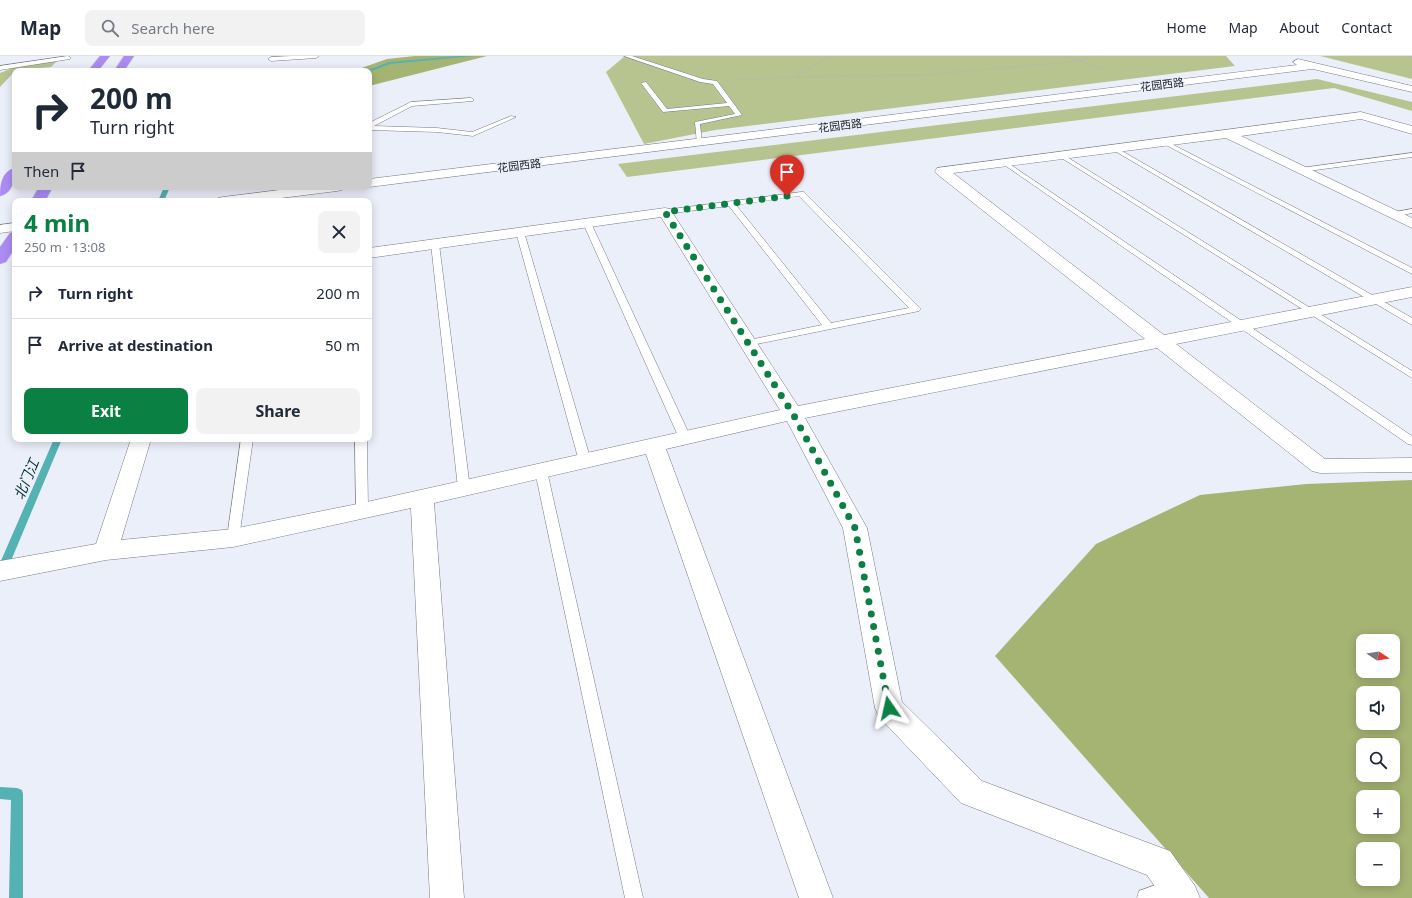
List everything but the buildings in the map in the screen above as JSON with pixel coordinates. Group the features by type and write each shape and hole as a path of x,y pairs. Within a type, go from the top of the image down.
{"highway":[{"path":"95,68 105,56"},
{"path":"121,68 129,56"},
{"path":"0,192 12,176"},
{"path":"0,259 12,241"}],"street":[{"path":"1283,58 1412,89"},
{"name":"花园西路","path":"372,183 1312,66"},
{"path":"1412,130 1361,115 1228,134 942,171 1320,466 1412,465"},
{"path":"1228,134 1412,224"},
{"path":"246,198 309,190"},
{"path":"372,253 665,212 793,414 855,528 889,708 972,792 1158,863 1179,892"},
{"path":"0,229 12,227"},
{"path":"3,570 106,551 233,538 422,498 793,414 1412,292"},
{"path":"106,551 140,442"},
{"path":"654,445 816,898"},
{"path":"422,498 447,898"}],"lane":[{"path":"271,59 316,56"},
{"path":"627,56 702,81 715,82 739,115 697,122 699,143"},
{"path":"0,67 68,58"},
{"path":"0,67 18,59"},
{"path":"644,83 665,111 731,104"},
{"path":"372,125 411,104 471,100"},
{"path":"372,127 437,130 473,134 513,117"},
{"path":"1164,142 1412,271"},
{"path":"1115,149 1412,322"},
{"path":"1301,170 1412,155"},
{"path":"1062,156 1412,375"},
{"path":"1005,163 1412,441"},
{"path":"665,212 801,194 916,309 747,343"},
{"path":"731,203 829,327"},
{"path":"1393,214 1412,211"},
{"path":"587,223 685,438"},
{"path":"520,232 585,461"},
{"path":"435,244 464,488"},
{"path":"233,538 247,442"},
{"path":"361,442 362,511"},
{"path":"541,471 634,898"},
{"path":"1146,898 1179,892"}],"path":[{"path":"796,77 803,71 829,56"},
{"path":"1066,56 1106,71"},
{"path":"715,82 796,77 922,75 1082,61 1088,56"}],"green space":[{"path":"415,56 487,56 372,85 372,68 362,68 387,59"},
{"path":"625,56 1226,56 1235,66 715,130 644,144 606,72"},
{"path":"1320,56 1412,56 1412,79"},
{"path":"57,61 51,67 12,68"},
{"path":"12,68 12,74 0,87 0,73"},
{"path":"1317,79 1412,102 1412,111 1334,88 627,177 618,164"},
{"path":"1412,480 1412,898 1209,898 995,656 1096,544 1200,495 1306,484"}],"waterway":[{"name":"北门江","path":"372,69 389,63 472,56"},
{"name":"北门江","path":"162,198 166,190"},
{"name":"北门江","path":"0,575 57,442"},
{"name":"北门江","path":"0,793 17,794 16,898"}],"route":[{"path":"787,196 665,212 793,414 855,528 889,708"}]}
